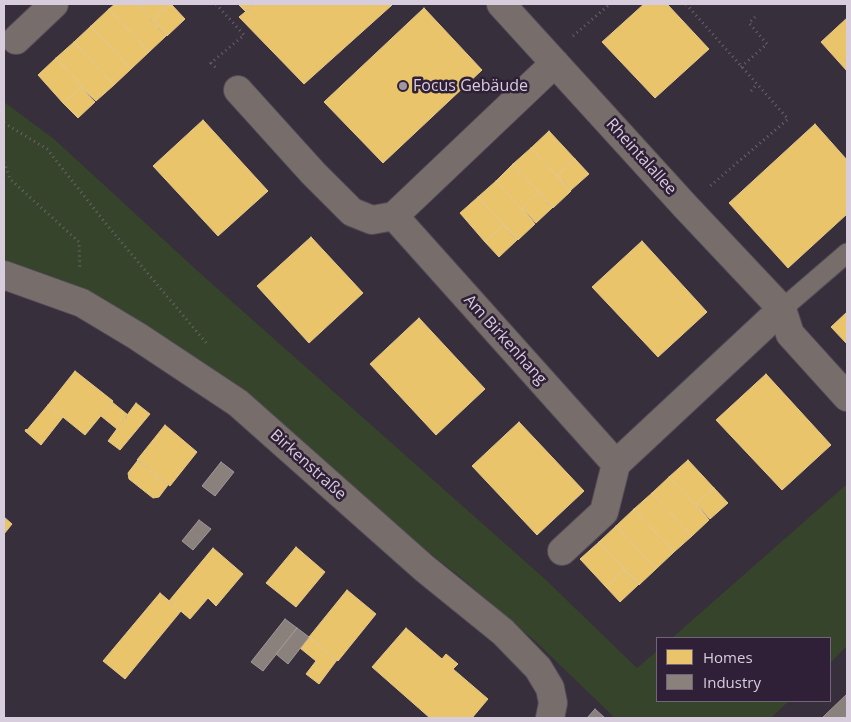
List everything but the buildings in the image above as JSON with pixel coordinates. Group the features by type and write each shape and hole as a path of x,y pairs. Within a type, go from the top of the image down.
{"street":[{"path":"16,40 54,4"},
{"name":"Rheintalallee","path":"501,4 685,206 782,309 790,334 847,397"},
{"path":"238,90 313,173 352,212 372,220 394,216 555,63"},
{"name":"Am Birkenhang","path":"394,216 616,464"},
{"name":"Birkenstraße","path":"4,275 82,303 138,336 238,403 424,568 503,632 538,668 550,688 553,703 550,718"},
{"path":"562,551 604,512 616,464 782,309"}],"lane":[{"path":"782,309 847,253"}],"path":[{"path":"216,4 244,35 211,63 238,90"},
{"path":"555,63 570,39 610,4"},
{"path":"685,206 788,120 686,4"},
{"path":"741,67 767,44 749,23 755,17"},
{"path":"751,91 756,84"},
{"path":"4,123 47,149 107,225 208,345 212,353"},
{"path":"4,162 10,178 79,242 82,303"}],"green space":[{"path":"4,102 54,139 202,275 545,579 637,668 656,652 656,702 788,702 771,718 615,718 535,641 459,576 238,403 4,275"},
{"path":"847,484 847,646 831,662 831,637 673,637"}],"place":[{"name":"Focus Gebäude","path":"403,86"}]}
